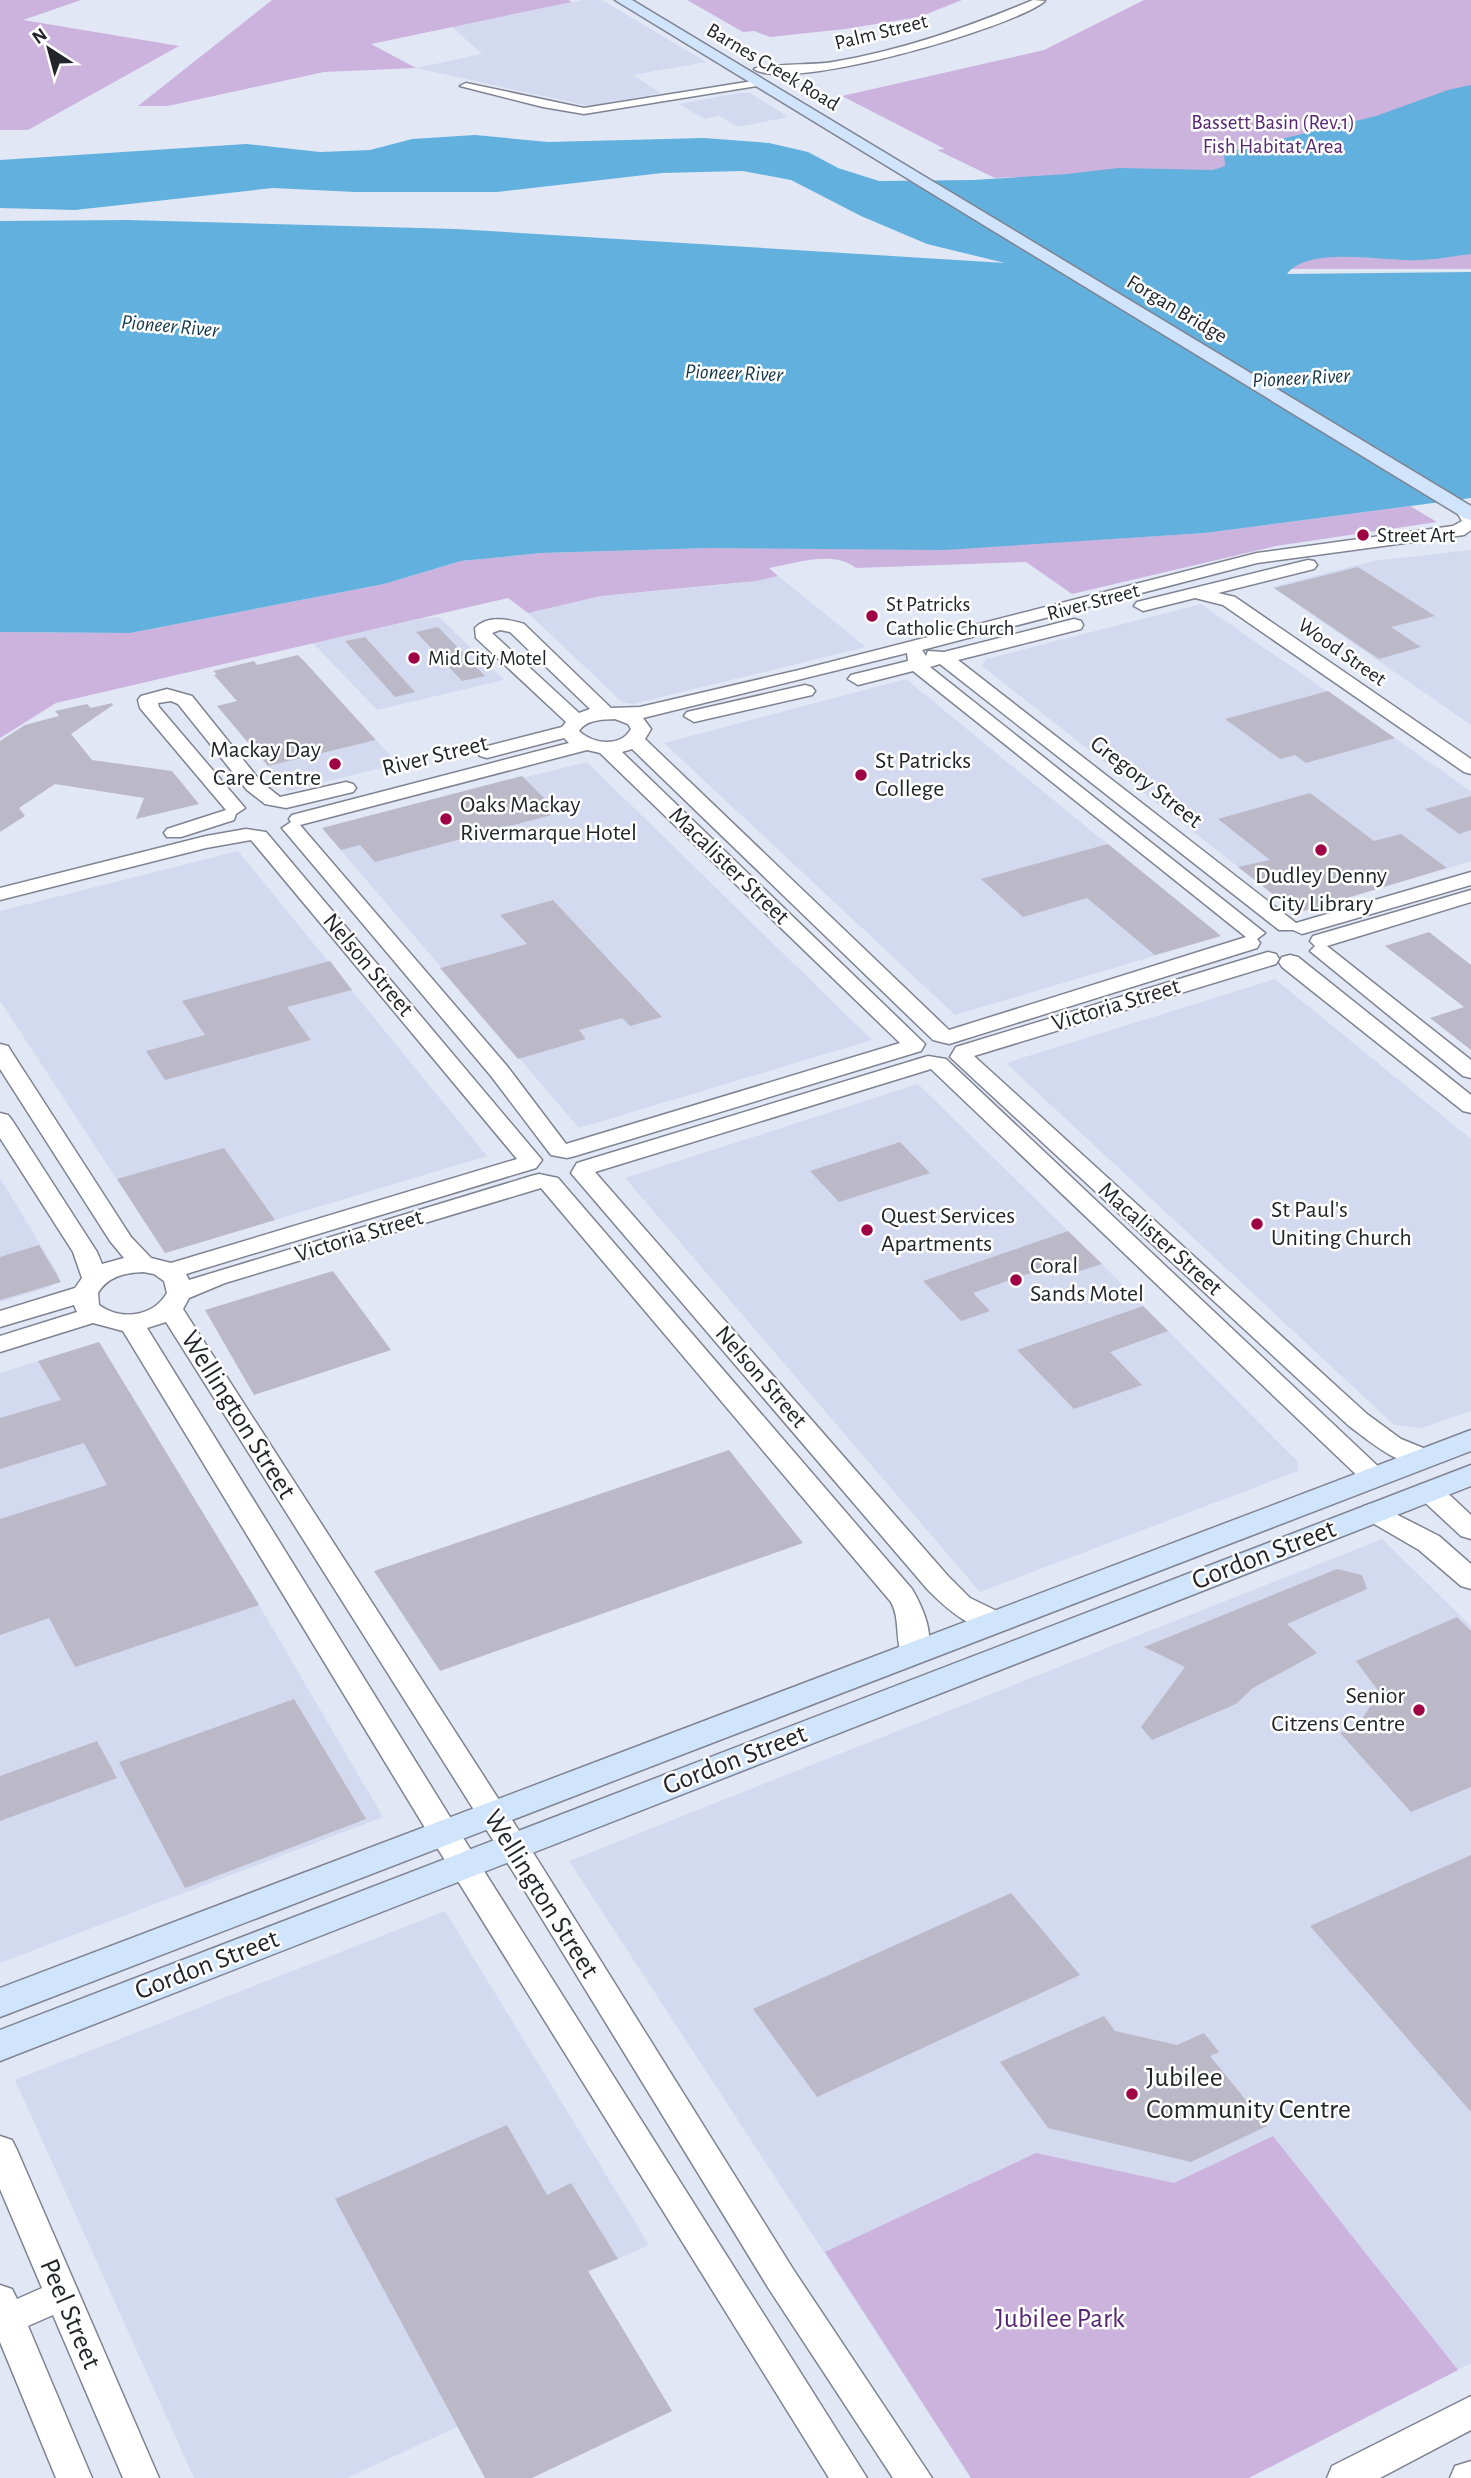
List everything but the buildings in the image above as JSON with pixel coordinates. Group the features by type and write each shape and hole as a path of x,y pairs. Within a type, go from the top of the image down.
{"main road":[{"name":"Barnes Creek Road","path":"622,0 675,25 760,76 887,145"},
{"path":"631,0 675,25"},
{"name":"Barnes Creek Road","path":"644,0 729,65 760,76 867,147"},
{"name":"Forgan Bridge","path":"887,145 1469,506"},
{"name":"Forgan Bridge","path":"867,147 1469,506"},
{"name":"Gordon Street","path":"0,2003 1471,1440"},
{"path":"1374,1477 1415,1480 1471,1460"},
{"name":"Gordon Street","path":"0,2046 511,1845 946,1680 1471,1475"},
{"path":"1223,1535 1276,1526 1378,1490 1429,1491"},
{"path":"0,2027 25,2019 57,2023"}],"street":[{"name":"Palm Street","path":"788,83 793,76 811,70 922,44 1040,1"},
{"path":"466,86 584,111 680,95 735,82 739,78 738,74 729,65"},
{"name":"Palm Street","path":"680,95 760,76 811,70"},
{"name":"River Street","path":"231,812 252,802 279,801 584,736 638,735 1267,556 1458,531 1471,522 1469,506"},
{"name":"River Street","path":"1127,610 1340,558 1471,540"},
{"path":"1212,570 1241,569 1273,562 1279,568 1269,574"},
{"name":"Wood Street","path":"1269,574 1244,587 1245,594 1471,748"},
{"name":"Wood Street","path":"1180,597 1203,594 1225,600 1471,768"},
{"name":"River Street","path":"252,836 283,832 295,824 584,736 612,714 639,713 917,657 945,659 1089,620"},
{"name":"Macalister Street","path":"1374,1477 938,1050 638,735 635,720 612,714 517,628 494,624 484,628 484,634 530,675 584,736 938,1050 1358,1420 1392,1445 1424,1458"},
{"name":"Gregory Street","path":"917,657 946,688 1252,938 1260,955 1279,960"},
{"path":"1319,663 1339,658"},
{"name":"Gregory Street","path":"945,659 1321,946"},
{"path":"530,675 560,668"},
{"path":"946,688 948,682 954,680 973,680"},
{"path":"0,876 205,825 231,812 150,708 148,700 160,695 176,695 185,700 254,786 279,801"},
{"path":"1391,713 1412,708"},
{"path":"1450,754 1471,748"},
{"name":"Nelson Street","path":"279,801 297,810 295,824 563,1150 582,1157 584,1170 938,1583 960,1605 995,1622"},
{"name":"Nelson Street","path":"231,812 230,827 252,836 902,1596 912,1614 914,1652"},
{"path":"0,894 206,842 252,836"},
{"path":"1295,926 1471,878"},
{"path":"1321,946 1471,896"},
{"name":"Victoria Street","path":"168,1271 537,1172 569,1181 584,1170 938,1050 1252,938 1268,926 1295,926"},
{"path":"1321,946 1471,1072"},
{"name":"Victoria Street","path":"537,1172 542,1152 563,1150 1279,960 1309,959 1321,946"},
{"path":"1279,960 1471,1106"},
{"path":"0,1051 122,1241 143,1264"},
{"path":"0,1120 85,1252 91,1295 116,1323 131,1323 159,1315 175,1301 176,1277 168,1271 143,1264 116,1268 91,1295 0,1344"},
{"name":"Victoria Street","path":"175,1301 216,1278 537,1172"},
{"path":"0,1319 91,1295"},
{"name":"Wellington Street","path":"175,1301 781,2279 914,2478"},
{"name":"Wellington Street","path":"131,1323 444,1833 849,2478"},
{"path":"1327,1432 1352,1439 1360,1436 1358,1420"},
{"path":"1429,1491 1471,1530"},
{"path":"1374,1512 1429,1543 1471,1579"},
{"path":"1448,1558 1442,1543 1443,1535 1454,1531 1471,1535"},
{"path":"902,1596 924,1602 935,1597 938,1583"},
{"name":"Peel Street","path":"0,2150 141,2478"},
{"path":"62,2295 4,2309 74,2478"},
{"path":"1345,2478 1471,2412"}],"shaded area":[{"path":"583,0 602,0 706,62 633,75 661,93 589,106 416,68 482,54 452,27"},
{"path":"750,93 788,117 738,127 719,116 704,119 679,104"},
{"path":"1471,550 1471,725 1272,587 1373,561"},
{"path":"778,576 866,647 633,704 622,702 528,613 601,596 731,584"},
{"path":"1201,604 1471,791 1471,861 1297,913 982,666 986,659"},
{"path":"439,617 504,680 377,710 313,643 424,618"},
{"path":"906,679 1221,936 955,1015 664,743"},
{"path":"376,740 398,764 288,791 268,766"},
{"path":"587,762 872,1040 579,1128 326,833 333,825"},
{"path":"238,851 487,1156 165,1253 0,1001 0,911"},
{"path":"1275,979 1471,1139 1471,1411 1422,1428 1394,1425 1008,1065 1009,1062"},
{"path":"918,1084 1102,1264 1298,1462 1298,1471 980,1592 625,1178"},
{"path":"0,1178 59,1275 50,1287 0,1302"},
{"path":"99,1342 259,1605 383,1817 0,1963 0,1373"},
{"path":"1382,1539 1471,1626 1471,2363 1249,2478 971,2478 569,1861"},
{"path":"445,1911 649,2245 416,2349 457,2427 347,2478 194,2478 15,2080"}],"green space":[{"path":"0,0 81,0 23,20 179,46 28,130 0,130"},
{"path":"272,0 572,2 371,44 416,68 324,72 168,106 138,106"},
{"path":"687,0 962,0 919,17 770,37 754,31 743,32"},
{"name":"Bassett Basin (Rev.1) Fish Habitat Area","path":"1144,0 1471,0 1471,269 1227,269 1015,177 995,178 937,150 945,149 842,96 1044,50"},
{"path":"1410,506 1437,522 1276,546 1072,594 1026,562 856,568 837,560 826,559 769,568 778,576 756,581 601,596 528,613 508,598 56,703 0,738 0,632 130,633 384,584 461,561 542,553 708,548 943,549 1205,533"},
{"name":"Jubilee Park","path":"1273,2136 1458,2370 1249,2478 971,2478 825,2252 1036,2153 1174,2183"}],"water":[{"name":"Pioneer River","path":"1471,85 1471,254 1417,260 1329,257 1298,265 1287,274 1471,272 1471,498 1205,533 944,550 708,548 542,553 461,561 384,584 130,633 0,632 0,221 128,220 456,229 1005,263 927,244 861,216 791,180 743,171 662,173 497,192 355,192 273,188 75,210 0,208 0,160 246,144 320,152 370,150 412,139 475,135 548,142 704,138 769,143 808,152 838,168 879,181 973,180 1119,168 1213,170 1225,166 1224,153 1376,116 1448,90"}],"place":[{"name":"Street Art","path":"1363,535"},
{"name":"St Patricks Catholic Church","path":"872,616"},
{"name":"Mid City Motel","path":"414,658"},
{"name":"Mackay Day Care Centre","path":"335,764"},
{"name":"St Patricks College","path":"861,775"},
{"name":"Oaks Mackay Rivermarque Hotel","path":"446,819"},
{"name":"Dudley Denny City Library","path":"1321,850"},
{"name":"St Paul's Uniting Church","path":"1257,1224"},
{"name":"Quest Services Apartments","path":"867,1230"},
{"name":"Coral Sands Motel","path":"1016,1280"},
{"name":"Senior Citzens Centre","path":"1419,1710"},
{"name":"Jubilee Community Centre","path":"1132,2094"}]}
